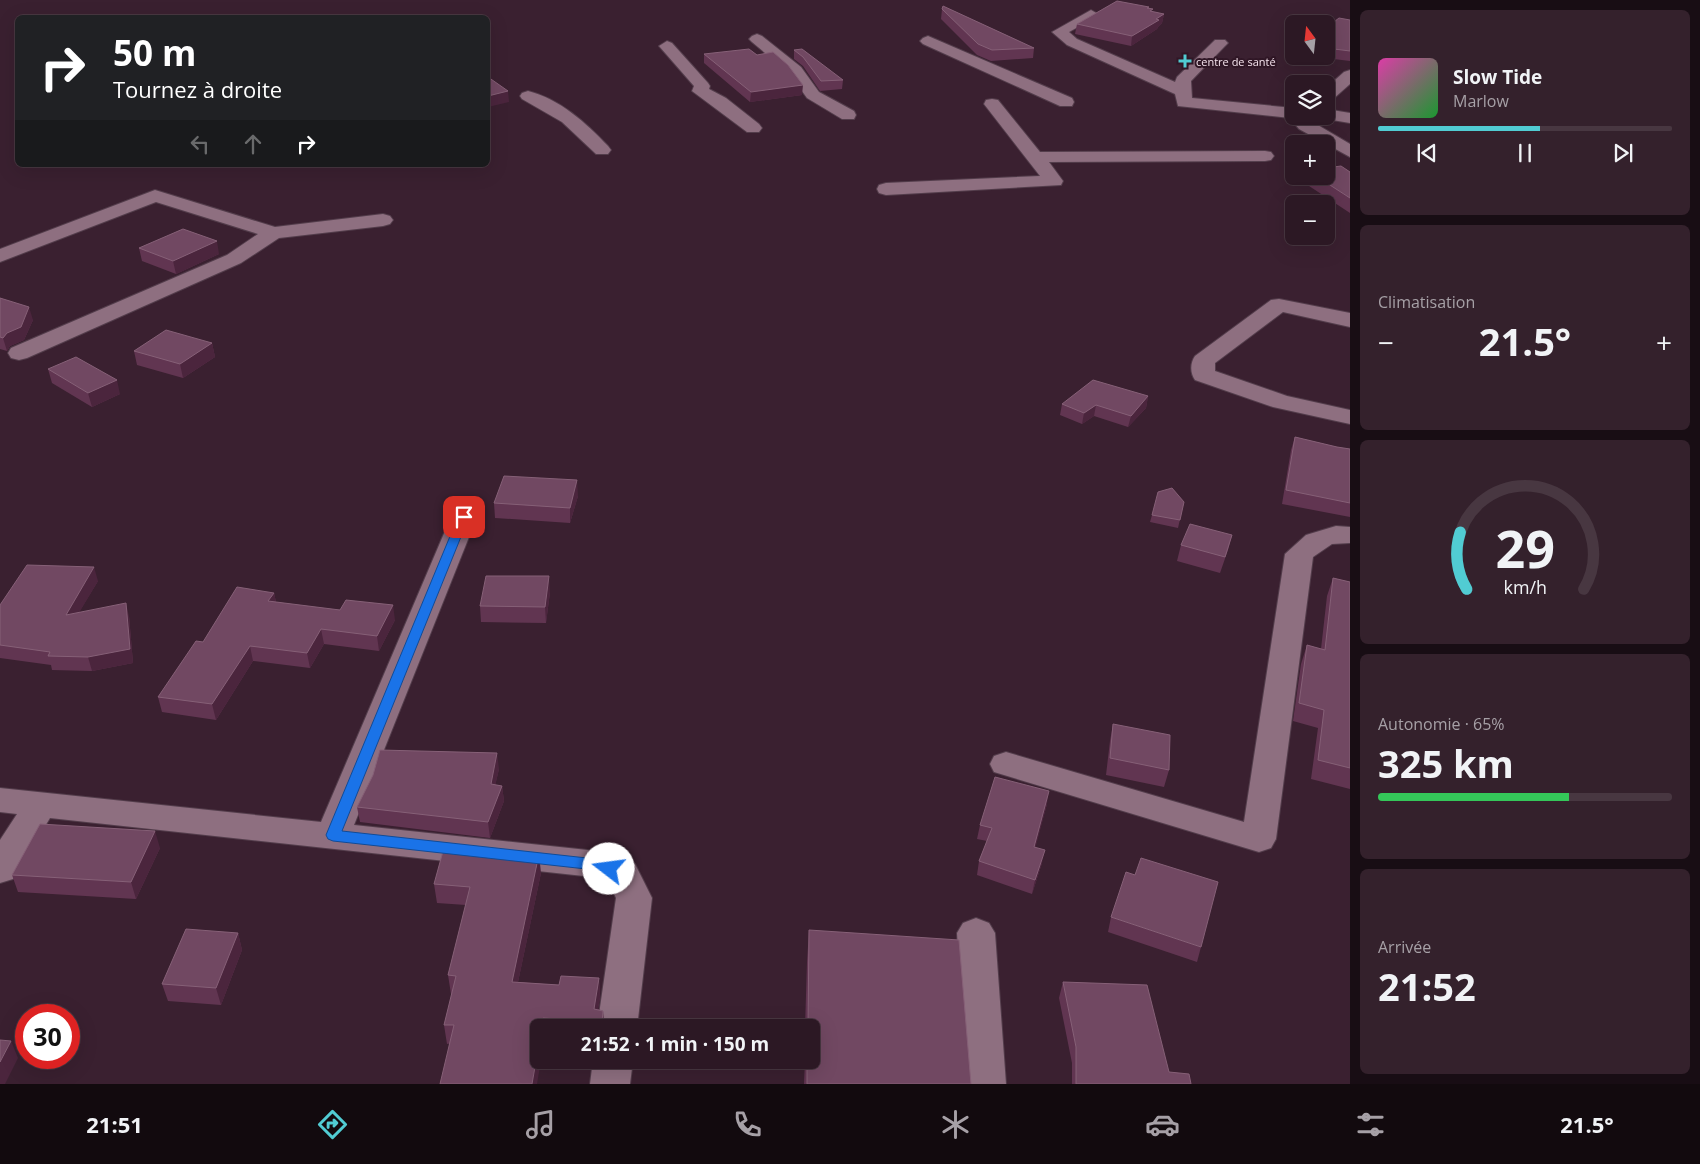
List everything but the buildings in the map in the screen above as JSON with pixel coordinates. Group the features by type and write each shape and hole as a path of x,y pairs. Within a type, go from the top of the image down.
{"street":[{"path":"1091,14 1059,32 1072,42 1184,92"},
{"path":"757,39 795,70 814,96 848,115"},
{"path":"928,41 1066,102"},
{"path":"1220,43 1183,80 1184,102 1285,112"},
{"path":"667,46 702,86 700,91 720,102 753,128"},
{"path":"1335,89 1350,75"},
{"path":"528,96 563,112 582,128 602,150"},
{"path":"886,189 1054,181 992,104"},
{"path":"1335,116 1350,118"},
{"path":"1305,125 1350,152"},
{"path":"1036,158 1265,156"},
{"path":"0,256 155,196 274,233 383,220"},
{"path":"19,353 234,259 274,233"},
{"path":"1350,320 1280,305 1203,361 1203,375 1281,402 1350,417"},
{"path":"333,835 464,517"},
{"path":"1006,764 1259,840 1298,554 1312,542 1339,532 1350,535"},
{"path":"0,800 596,864 622,874 634,898 618,1019"},
{"path":"0,869 41,804"},
{"path":"976,933 986,1084"},
{"path":"610,1084 612,1069"}],"place":[{"name":"centre de santé","path":"1185,61"}],"route":[{"path":"464,517 333,835 596,864 609,869"}]}
